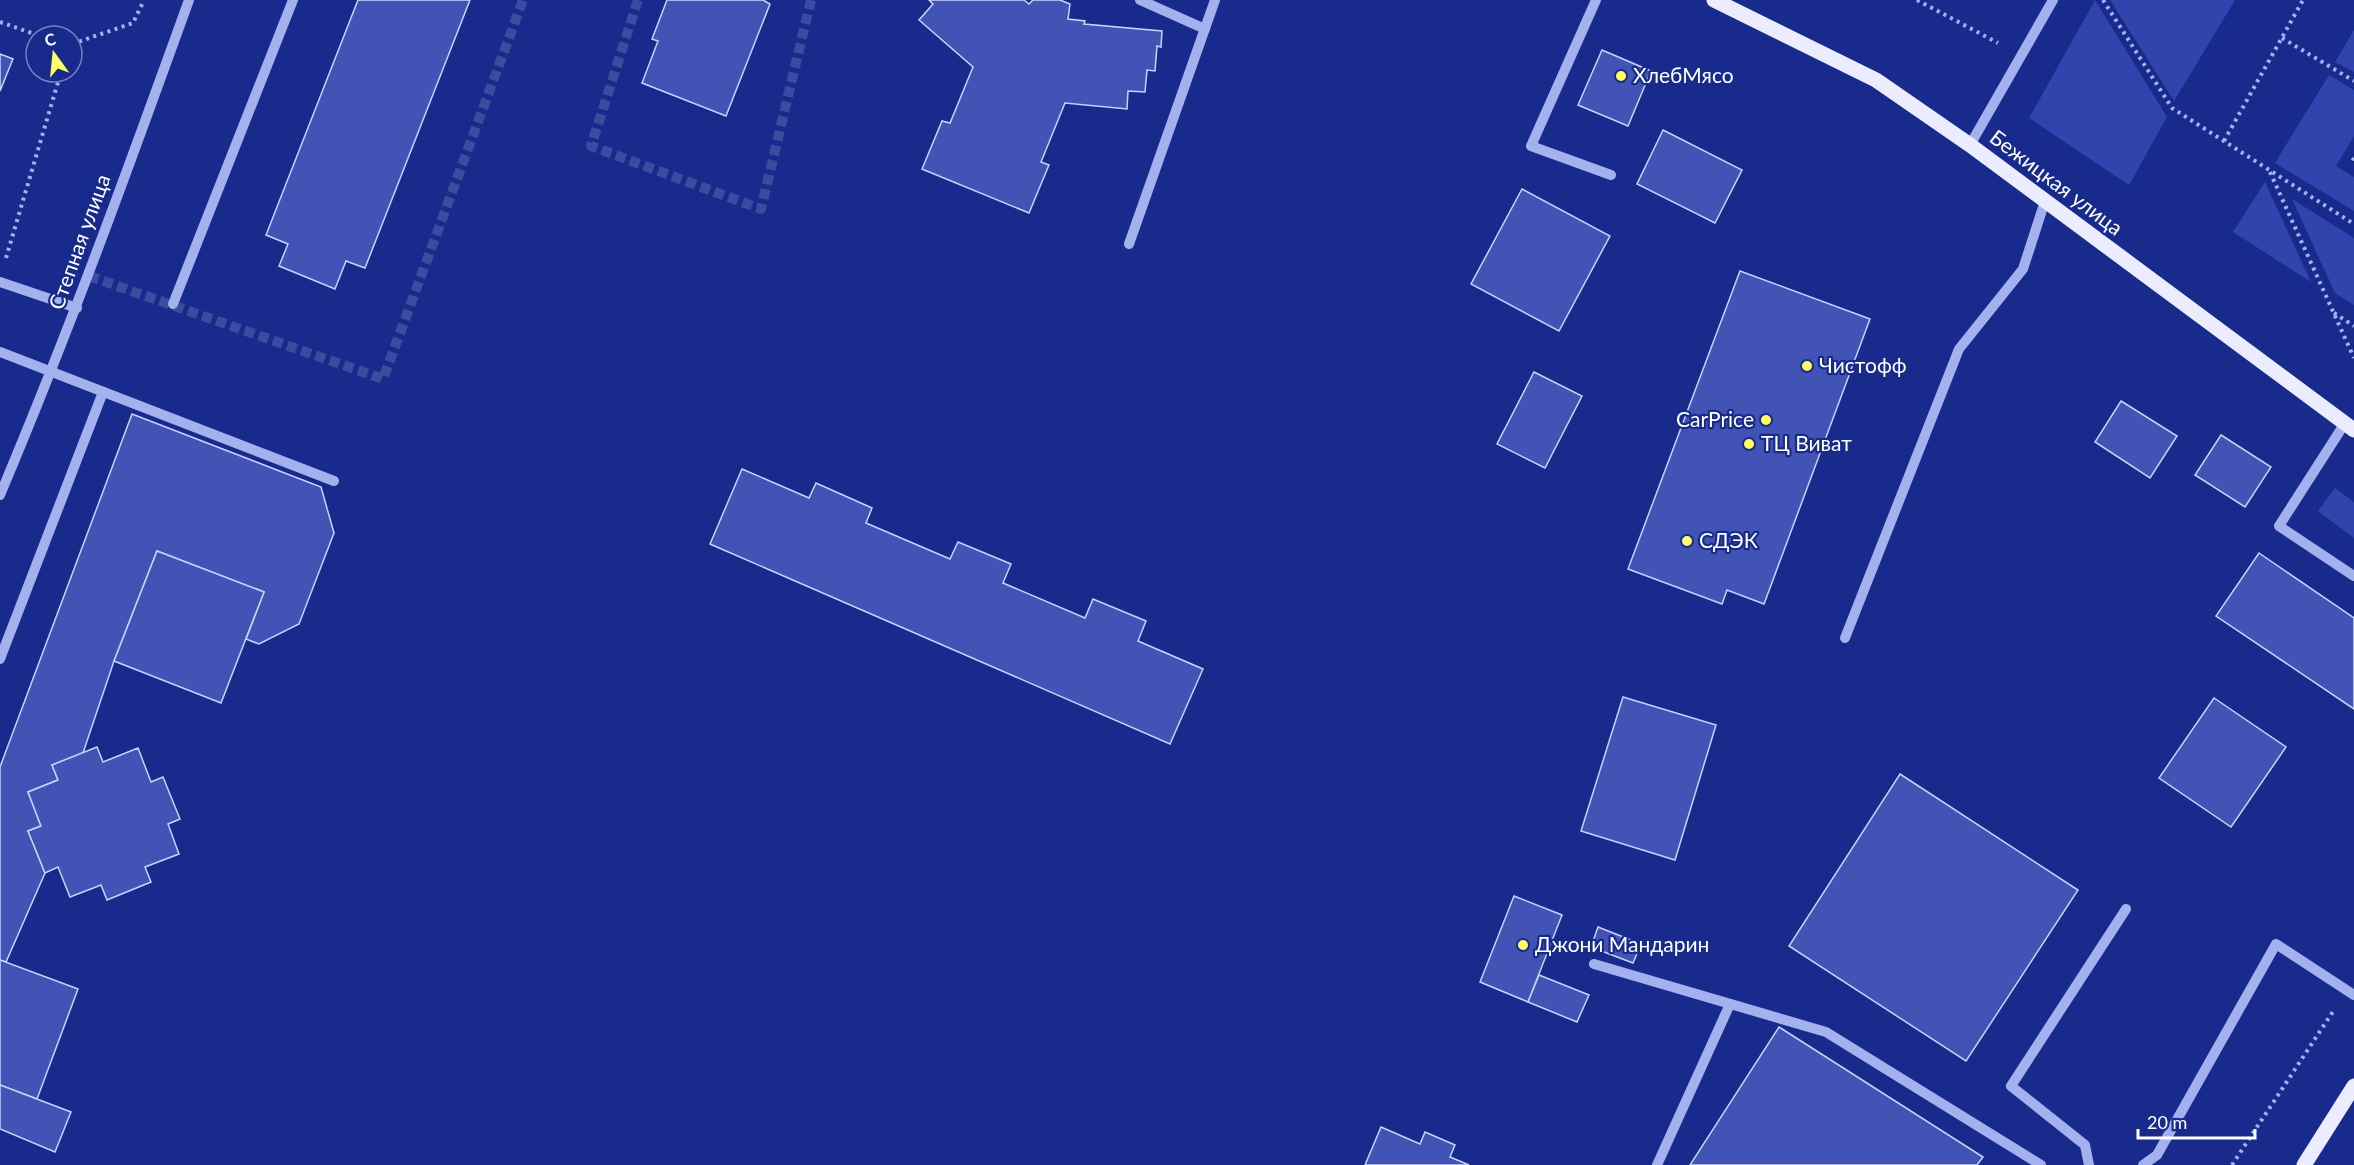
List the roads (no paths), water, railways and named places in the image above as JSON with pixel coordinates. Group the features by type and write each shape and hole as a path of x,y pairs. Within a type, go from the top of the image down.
{"main road":[{"name":"Бежицкая улица","path":"1714,0 1876,80 1970,145 2349,427"},
{"path":"2304,1165 2354,1086"}],"street":[{"name":"Степная улица","path":"0,495 77,308 189,0"},
{"path":"173,304 293,0"},
{"path":"1140,0 1205,29"},
{"path":"1129,244 1215,0"},
{"path":"1596,0 1531,146 1611,175"},
{"path":"1970,145 2053,0"},
{"path":"1845,638 1959,349 2023,269 2045,201"},
{"path":"0,282 77,308"},
{"path":"0,352 334,481"},
{"path":"0,660 103,392"},
{"path":"2349,427 2279,526 2354,576"},
{"path":"2090,1165 2085,1144 2011,1086 2126,909"},
{"path":"2143,1165 2157,1155 2276,944 2350,992"},
{"path":"1594,964 1826,1032 2041,1165"},
{"path":"1657,1165 1730,1004"}],"tunnel":[{"path":"89,276 383,379 523,0"},
{"path":"638,0 591,146 761,209 811,0"}],"place":[{"name":"ХлебМясо","path":"1621,76"},
{"name":"Чистофф","path":"1807,366"},
{"name":"CarPrice","path":"1766,420"},
{"name":"ТЦ Виват","path":"1749,444"},
{"name":"СДЭК","path":"1687,541"},
{"name":"Джони Мандарин","path":"1523,945"}]}
